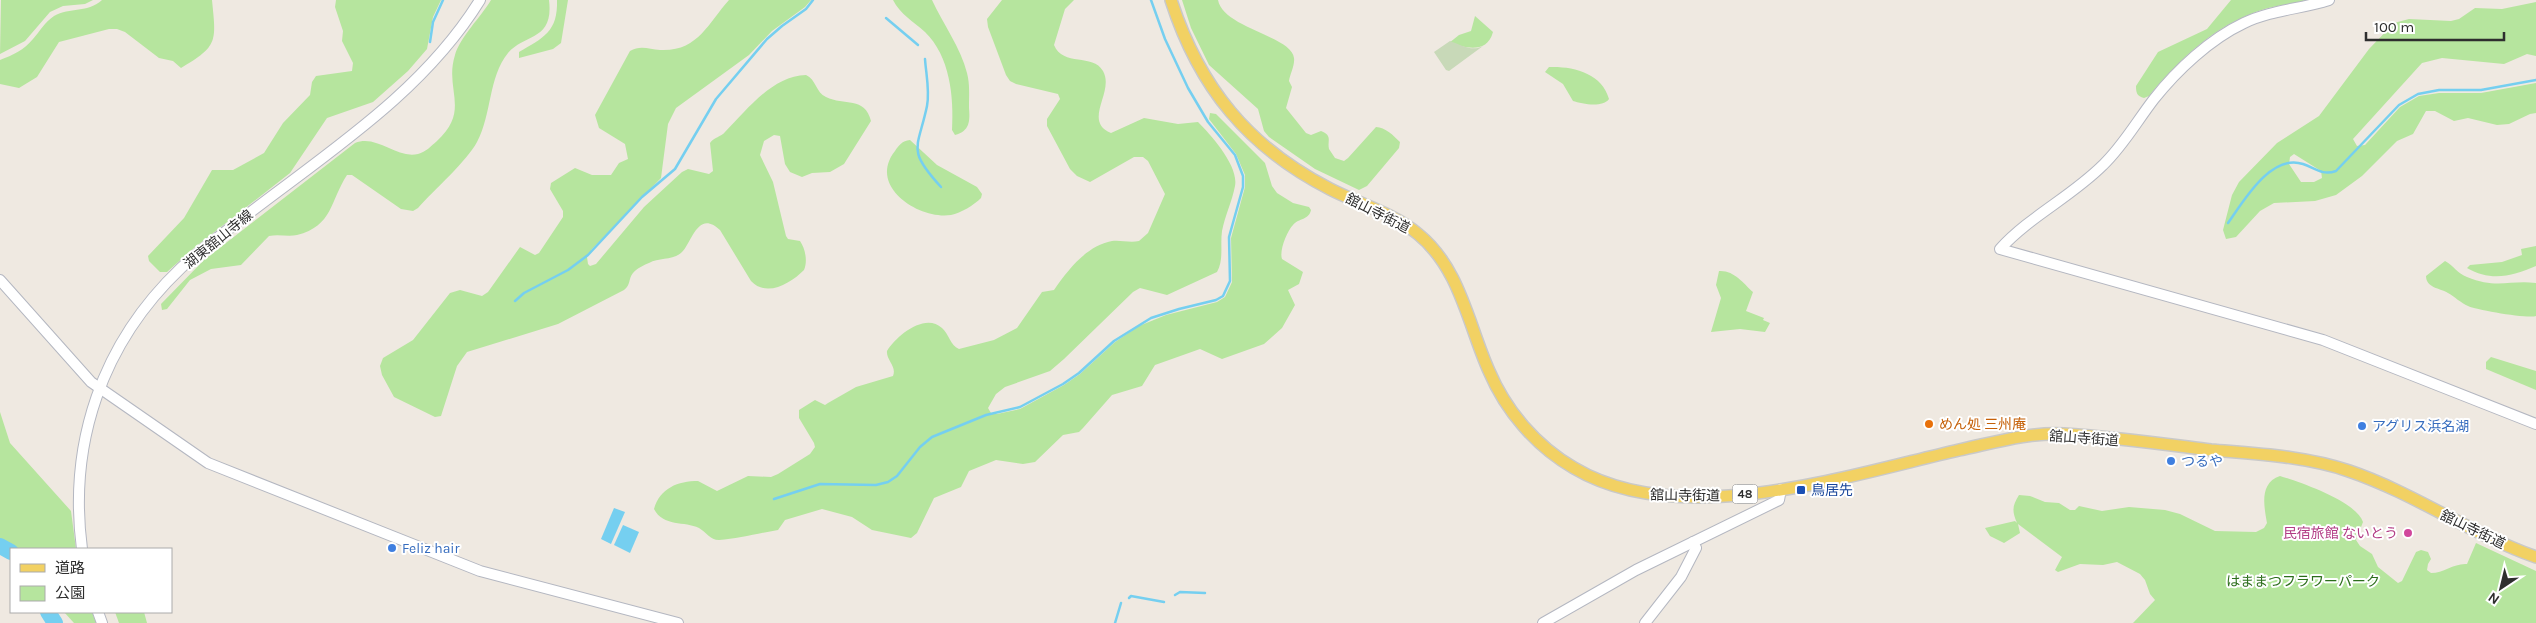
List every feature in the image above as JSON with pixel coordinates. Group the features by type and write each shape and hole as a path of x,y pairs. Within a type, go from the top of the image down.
{"main road":[{"name":"舘山寺街道","path":"1171,0 1182,32 1204,76 1233,116 1256,139 1282,160 1317,182 1407,226 1434,250 1454,280 1487,368 1500,394 1526,430 1553,454 1598,481 1648,495 1716,496 1781,489 2016,438 2066,434 2328,464 2373,480 2536,557"}],"street":[{"name":"湖東舘山寺線","path":"82,548 79,515 79,478 86,433 98,388 136,320 170,279 198,253 402,93 444,50 480,0"},
{"path":"2329,0 2254,19 2224,35 2172,78 2103,165 2082,184 2019,230 2000,249 2316,338 2536,424"},
{"path":"0,280 77,368 98,388 193,454 216,466 480,571 678,623"},
{"path":"1543,623 1636,570 1779,500 1781,498 1781,489"},
{"path":"1645,623 1684,572 1696,548 1692,542"}],"green space":[{"path":"1,0 93,0 85,4 63,6 50,12 25,41 0,54"},
{"path":"102,0 212,0 214,34 212,41 209,48 181,68 173,61 159,58 125,32 109,29 59,42 37,77 19,88 0,84 0,60 26,46 54,16 91,7"},
{"path":"336,0 441,0 433,17 427,49 408,71 373,102 327,118 290,173 194,248 167,272 160,272 149,261 148,256 184,218 212,170 233,170 264,153 283,123 310,95 312,82 316,76 352,71 353,63 342,41 343,31 335,7"},
{"path":"491,0 549,0 547,23 543,30 522,42 508,53 493,85 482,131 477,142 458,166 418,208 413,211 401,209 352,175 347,175 329,211 318,225 309,231 297,235 269,236 241,265 211,269 190,280 167,309 162,310 161,304 204,260 355,143 371,142 410,155 424,152 437,141 447,130 453,119 455,100 452,67 455,55 466,34"},
{"path":"557,0 568,0 561,43 553,49 519,58 519,52 542,38 552,27 557,11"},
{"path":"729,0 811,0 805,7 772,31 749,55 676,108 668,124 661,178 592,249 587,257 588,264 590,266 596,264 644,207 682,172 688,169 709,174 713,171 710,143 713,139 723,134 761,96 782,81 806,75 826,97 853,103 864,108 871,121 844,164 830,172 812,173 802,177 790,172 785,164 780,136 774,135 764,141 760,155 773,182 786,236 788,239 800,241 803,247 806,259 804,270 792,280 779,287 764,288 757,286 751,281 720,230 706,223 696,229 686,247 678,255 653,261 636,270 631,275 628,286 624,290 558,324 467,352 457,366 441,416 435,417 394,397 382,375 380,366 383,358 413,340 450,293 460,290 482,296 488,292 520,247 535,255 539,253 563,217 563,211 550,189 551,183 575,168 592,175 611,175 619,163 628,159 625,144 599,128 595,115 630,51 641,48 673,49 684,46 701,34"},
{"path":"893,0 932,0 956,45 968,77 969,121 964,131 955,135 952,130 949,78 940,53 925,32 903,14"},
{"path":"1002,0 1074,0 1065,9 1054,45 1058,52 1064,56 1092,62 1103,71 1106,79 1099,121 1103,128 1111,133 1144,118 1178,124 1198,122 1223,151 1233,169 1235,186 1222,231 1221,257 1217,272 1167,295 1140,288 1133,292 1050,371 1005,387 996,394 988,408 991,413 997,414 1020,409 1064,385 1080,374 1115,342 1139,326 1166,315 1217,302 1225,297 1232,282 1231,238 1245,187 1245,175 1236,154 1209,119 1210,113 1216,114 1265,163 1272,186 1277,193 1293,203 1309,207 1311,210 1308,216 1295,223 1291,228 1283,246 1282,259 1303,272 1299,284 1288,290 1295,305 1282,328 1264,344 1222,359 1200,349 1155,365 1142,386 1112,395 1079,432 1063,435 1035,462 1023,464 996,460 969,471 961,487 934,498 917,533 911,538 872,530 852,517 822,509 785,520 778,530 719,540 711,537 699,528 663,519 654,509 665,491 677,484 698,481 717,491 748,476 771,477 810,454 815,447 814,443 799,418 799,410 815,400 825,405 856,387 893,376 894,369 887,351 897,339 912,328 920,324 935,324 944,330 959,349 994,340 1017,328 1042,292 1054,290 1086,253 1112,241 1139,241 1148,233 1165,194 1148,161 1143,157 1134,157 1090,182 1077,176 1070,169 1047,126 1047,119 1060,99 1058,94 1016,84 1010,81 1006,75 988,27 987,19"},
{"path":"1182,0 1218,0 1223,10 1232,18 1270,37 1290,50 1294,61 1289,81 1292,87 1286,108 1306,133 1311,135 1321,131 1327,135 1329,138 1329,149 1335,158 1344,161 1348,158 1376,127 1386,130 1395,137 1400,142 1399,148 1367,186 1359,190 1315,169 1269,137 1264,131 1258,109 1209,65 1191,28"},
{"path":"2231,0 2307,0 2272,7 2236,20 2195,48 2149,96 2144,98 2138,95 2136,86 2158,52 2207,29"},
{"path":"2536,2 2536,56 2527,54 2504,64 2442,58 2422,63 2353,139 2357,146 2365,145 2400,107 2419,96 2439,93 2481,93 2536,83 2536,113 2509,124 2497,125 2468,118 2454,121 2435,111 2426,111 2413,134 2397,141 2362,176 2336,195 2315,201 2274,203 2260,211 2236,237 2226,239 2223,230 2232,195 2239,182 2277,143 2319,116 2369,49 2394,23 2409,19 2451,21 2459,19 2475,8 2502,9","holes":["2294,154 2321,171 2322,178 2314,182 2301,182 2289,164 2290,157"]},
{"path":"1475,16 1493,32 1486,44 1469,48 1449,43 1459,35 1471,31"},
{"path":"1450,41 1471,48 1483,46 1449,71 1446,70 1434,52"},
{"path":"1549,67 1577,70 1593,77 1600,83 1609,99 1602,104 1587,104 1573,101 1563,84 1545,72"},
{"path":"910,140 937,165 977,187 982,194 981,198 959,212 951,215 938,215 925,212 901,198 892,188 887,176 888,164 899,145"},
{"path":"2536,246 2536,266 2510,275 2485,275 2467,268 2470,265 2502,262 2522,255 2521,249"},
{"path":"2445,261 2464,276 2477,281 2486,283 2536,283 2536,316 2514,315 2473,308 2428,283 2426,276"},
{"path":"1719,271 1734,275 1753,292 1746,311 1764,318 1763,320 1770,323 1765,332 1740,329 1711,332 1721,298 1716,285"},
{"path":"2491,357 2536,371 2536,390 2486,369 2486,362"},
{"path":"0,412 10,443 71,511 76,548 11,548 0,542"},
{"name":"はままつフラワーパーク","path":"2280,476 2327,494 2350,507 2359,515 2363,522 2356,540 2360,546 2372,554 2378,567 2398,583 2402,581 2416,552 2421,550 2428,552 2431,559 2427,570 2431,573 2436,573 2458,565 2467,564 2476,543 2536,571 2536,623 2133,623 2155,600 2140,574 2117,562 2103,565 2080,564 2058,572 2055,570 2062,557 2018,524 2020,533 2004,543 1990,536 1985,528 2015,521 2017,523 2014,509 2019,495 2030,496 2045,502 2059,503 2070,510 2075,510 2079,506 2102,511 2129,507 2165,510 2180,514 2215,531 2256,532 2264,528 2267,523 2264,503 2266,489 2273,479"},
{"path":"65,613 92,613 96,623 74,623"},
{"path":"115,613 144,613 147,623 119,623"}],"water":[{"path":"614,508 625,512 611,544 601,539"},
{"path":"623,525 639,532 630,553 614,545"}],"waterway":[{"path":"430,42 433,22 443,0"},
{"path":"515,301 524,293 568,270 588,255 642,197 675,169 716,99 767,39 806,9 813,0"},
{"path":"774,499 820,484 876,485 888,482 897,476 920,447 932,437 986,415 1020,407 1063,384 1079,373 1114,341 1151,318 1216,300 1223,296 1230,281 1229,237 1243,187 1243,176 1235,155 1208,122 1188,88 1165,39 1151,0"},
{"path":"886,18 918,45"},
{"path":"925,59 928,100 917,148 923,164 941,187"},
{"path":"2228,223 2250,192 2269,172 2291,163 2303,164 2327,173 2336,171 2399,105 2418,94 2439,90 2481,90 2536,80"},
{"path":"0,546 10,551"},
{"path":"1175,595 1180,592 1205,593"},
{"path":"1129,598 1131,596 1164,602"},
{"path":"1115,623 1121,603"},
{"path":"49,613 55,623"}],"place":[{"name":"めん処 三州庵","path":"1929,424"},
{"name":"アグリス浜名湖","path":"2362,426"},
{"name":"つるや","path":"2171,461"},
{"name":"鳥居先","path":"1801,490"},
{"name":"民宿旅館 ないとう","path":"2408,533"},
{"name":"Feliz hair","path":"392,548"}]}
